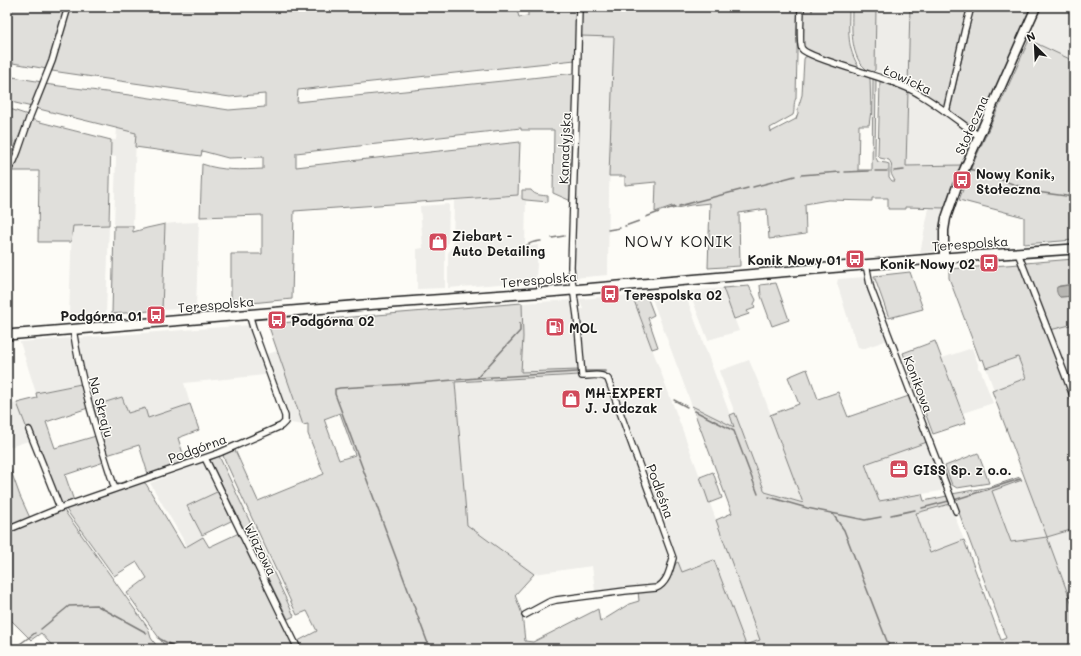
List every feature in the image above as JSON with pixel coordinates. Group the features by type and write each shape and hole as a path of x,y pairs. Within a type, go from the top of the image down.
{"main road":[{"name":"Terespolska","path":"7,335 249,314 573,290 944,258 1074,249"}],"street":[{"path":"7,171 14,161 52,60 68,7"},
{"name":"Kanadyjska","path":"573,290 571,260 579,7"},
{"name":"Łowicka","path":"801,7 800,45 804,51 910,89 946,112 979,136"},
{"path":"946,112 965,29 972,7"},
{"name":"Stołeczna","path":"944,258 944,230 946,218 959,180 1036,7"},
{"path":"1018,253 1074,398"},
{"name":"Konikowa","path":"866,265 871,289 956,511"},
{"name":"Podleśna","path":"525,615 549,602 556,600 656,588 660,586 667,578 673,558 608,379 602,375 582,376 577,316 573,290"},
{"name":"Podgórna","path":"7,530 60,508 219,453 281,426 285,422 285,416 249,314"},
{"name":"Na Skraju","path":"74,329 82,378 115,489"},
{"path":"29,430 60,508"},
{"name":"Wiązowa","path":"205,458 298,649"}],"shaded area":[{"path":"7,7 65,7 47,69 7,62"},
{"path":"70,7 516,7 519,17 528,16 528,7 576,7 575,60 298,90 297,102 575,73 571,201 553,193 554,130 521,130 521,128 296,153 296,167 520,142 518,195 294,211 292,299 231,305 231,254 262,254 262,215 200,217 202,164 225,169 263,169 263,157 228,158 202,151 201,156 135,147 136,133 35,108 44,84 229,110 265,107 265,94 230,97 52,71"},
{"path":"582,7 697,9 697,7 798,10 796,98 794,113 770,128 771,132 796,119 802,95 805,57 810,56 870,77 871,111 869,125 859,125 858,170 872,170 873,78 876,78 875,156 878,162 889,164 889,177 892,181 895,181 891,173 892,166 889,160 880,158 878,155 880,82 882,81 908,91 906,166 962,165 945,208 905,207 905,209 888,209 888,198 872,198 872,201 828,200 805,204 806,234 769,239 767,209 739,213 740,266 708,268 710,203 672,209 672,206 655,212 656,182 625,185 625,176 609,176 614,37 580,36"},
{"path":"802,7 849,7 850,46 852,54 860,69 803,48"},
{"path":"852,7 876,7 875,70 872,73 870,73 861,64 857,58 852,37"},
{"path":"876,7 910,7 908,83 875,70"},
{"path":"910,7 969,7 946,106 943,107 908,86"},
{"path":"974,7 1032,7 977,130 953,114 950,109"},
{"path":"1042,7 1074,7 1074,61 1029,40"},
{"path":"580,36 614,37 608,275 573,278"},
{"path":"1029,40 1074,61 1074,240 1024,244 1024,217 959,200 972,166"},
{"path":"7,76 42,82 32,107 7,101"},
{"path":"908,91 975,135 962,165 906,166"},
{"path":"7,108 28,115 14,148 7,114"},
{"path":"7,114 14,148 8,161 7,158"},
{"path":"31,119 111,140 109,225 73,226 71,242 38,242 39,171 10,171"},
{"path":"117,128 136,133 133,226 114,226 116,157 110,156 111,140 116,140"},
{"path":"522,190 531,190 537,194 548,196 548,202 522,199"},
{"path":"521,195 522,199 526,200 525,247 538,245 536,281 448,288 448,253 453,246 454,200"},
{"path":"449,204 448,243 445,248 445,288 417,289 417,249 423,248 420,206"},
{"path":"929,208 943,208 939,251 920,253"},
{"path":"199,222 196,308 162,310 165,224"},
{"path":"165,224 162,310 112,314 114,226 133,226 133,232"},
{"path":"109,225 106,315 69,317 72,226"},
{"path":"1074,259 1074,284 1059,286 1057,288 1060,297 1074,296 1074,324 1050,330 1025,263"},
{"path":"1020,264 1074,403 1074,529 1047,537 992,391 1026,378 1018,357 986,368 983,359 980,360 949,278 949,269"},
{"path":"910,272 923,309 889,318 874,276"},
{"path":"865,277 888,340 862,349 858,347 852,332 837,283 838,279"},
{"path":"776,283 789,320 772,326 761,296 760,285"},
{"path":"1074,284 1074,296 1060,297 1058,295 1057,287"},
{"path":"749,286 756,300 754,304 755,308 747,311 749,314 734,319 723,288"},
{"path":"723,288 739,331 708,340 689,291"},
{"path":"684,291 734,428 692,406 651,296 651,294"},
{"path":"646,294 654,315 648,318 658,347 652,349 632,295"},
{"path":"632,295 761,640 745,645 682,572 611,374 585,373 581,309 583,309 579,299"},
{"path":"573,300 578,370 521,373 523,337 522,303"},
{"path":"522,303 523,337 521,372 578,370 579,375 455,382 467,525 534,574 515,595 522,614 525,641 533,642 598,609 600,622 629,604 639,601 638,591 655,589 664,586 670,578 676,563 678,562 682,572 714,560 746,645 760,640 716,520 732,513 692,406 734,427 730,415 735,413 765,492 803,503 770,415 799,404 788,377 807,369 818,399 838,392 848,417 909,396 927,442 865,464 879,501 922,494 924,501 947,496 950,504 916,513 930,553 964,540 1001,640 1006,638 952,494 990,487 1020,477 1022,480 992,491 1011,542 1047,537 1074,610 1074,649 302,649 298,641 317,631 307,611 297,615 223,456 235,450 258,501 324,474 308,434 308,424 303,425 268,324","holes":["340,413 355,455 339,460 324,419"]},
{"path":"1074,324 1074,383 1071,384 1050,330"},
{"path":"250,325 267,373 265,375 184,383 190,404 148,418 145,408 128,413 122,397 93,406 86,383 77,338"},
{"path":"72,338 81,384 36,393 20,342"},
{"path":"935,341 966,423 933,434 903,353"},
{"path":"972,348 978,368 981,371 993,403 963,413 942,358"},
{"path":"277,351 303,425 291,423 287,418 265,355"},
{"path":"1018,357 1026,379 994,390 986,368"},
{"path":"749,360 804,503 765,492 719,371"},
{"path":"579,375 579,379 598,378 605,381 670,557 661,581 658,584 595,591 592,566 534,574 467,525 455,382"},
{"path":"81,384 88,408 46,422 55,448 96,436 104,462 65,475 74,501 64,505 61,504 27,429 17,403 37,398 36,393"},
{"path":"122,397 128,413 145,408 148,418 190,404 199,430 178,438 186,463 118,486 116,485 116,482 120,483 148,474 139,445 107,455 93,406"},
{"path":"17,403 31,440 7,448 7,405"},
{"path":"927,442 936,466 934,471 936,476 940,477 943,487 941,491 879,501 865,464"},
{"path":"978,453 989,483 957,488 952,485 945,466"},
{"path":"219,456 294,616 288,619 210,460"},
{"path":"7,460 30,518 7,528"},
{"path":"204,462 219,491 187,506 203,537 187,546 150,483"},
{"path":"713,472 722,498 709,503 700,477"},
{"path":"1025,479 1047,537 1011,542 992,491"},
{"path":"143,482 146,484 184,548 203,537 209,547 239,533 296,649 167,649 127,593 147,578 137,562 114,576 65,508 95,498 96,499"},
{"path":"219,491 233,520 202,535 187,506"},
{"path":"950,504 964,540 931,553 916,513"},
{"path":"63,509 148,628 151,638 159,649 55,649 41,633 31,640 7,616 7,533"},
{"path":"1074,529 1074,610 1047,537"}],"waterway":[{"path":"970,169 1036,192 1074,197"},
{"path":"894,171 904,170"},
{"path":"845,172 869,171"},
{"path":"875,171 887,171"},
{"path":"801,175 840,172"},
{"path":"753,187 795,176"},
{"path":"679,206 748,188"},
{"path":"664,210 675,207"},
{"path":"646,217 659,212"},
{"path":"625,226 639,221"},
{"path":"608,230 620,228"},
{"path":"552,238 564,236"},
{"path":"523,250 528,244 541,241"},
{"path":"430,649 335,394 335,389 477,378 520,331 520,323"},
{"path":"586,371 606,371"},
{"path":"477,378 577,372"},
{"path":"674,400 687,407"},
{"path":"695,411 734,431 758,494"},
{"path":"954,500 1020,479"},
{"path":"769,497 807,508 865,520 881,517"},
{"path":"922,508 949,501"},
{"path":"891,515 915,510"},
{"path":"832,513 844,530 890,649"},
{"path":"41,629 69,606 96,605 147,633"},
{"path":"13,649 35,633"},
{"path":"158,638 179,649"}],"place":[{"name":"Nowy Konik, Stołeczna","path":"962,180"},
{"name":"Ziebart - Auto Detailing","path":"438,242"},
{"name":"Konik Nowy 01","path":"855,259"},
{"name":"Konik Nowy 02","path":"989,263"},
{"name":"Terespolska 02","path":"610,294"},
{"name":"Podgórna 01","path":"156,315"},
{"name":"Podgórna 02","path":"277,320"},
{"name":"MOL","path":"555,327"},
{"name":"MH-EXPERT J. Jadczak","path":"571,399"},
{"name":"GISS Sp. z o.o.","path":"899,469"}],"district":[{"name":"NOWY KONIK","path":"679,241"}]}
